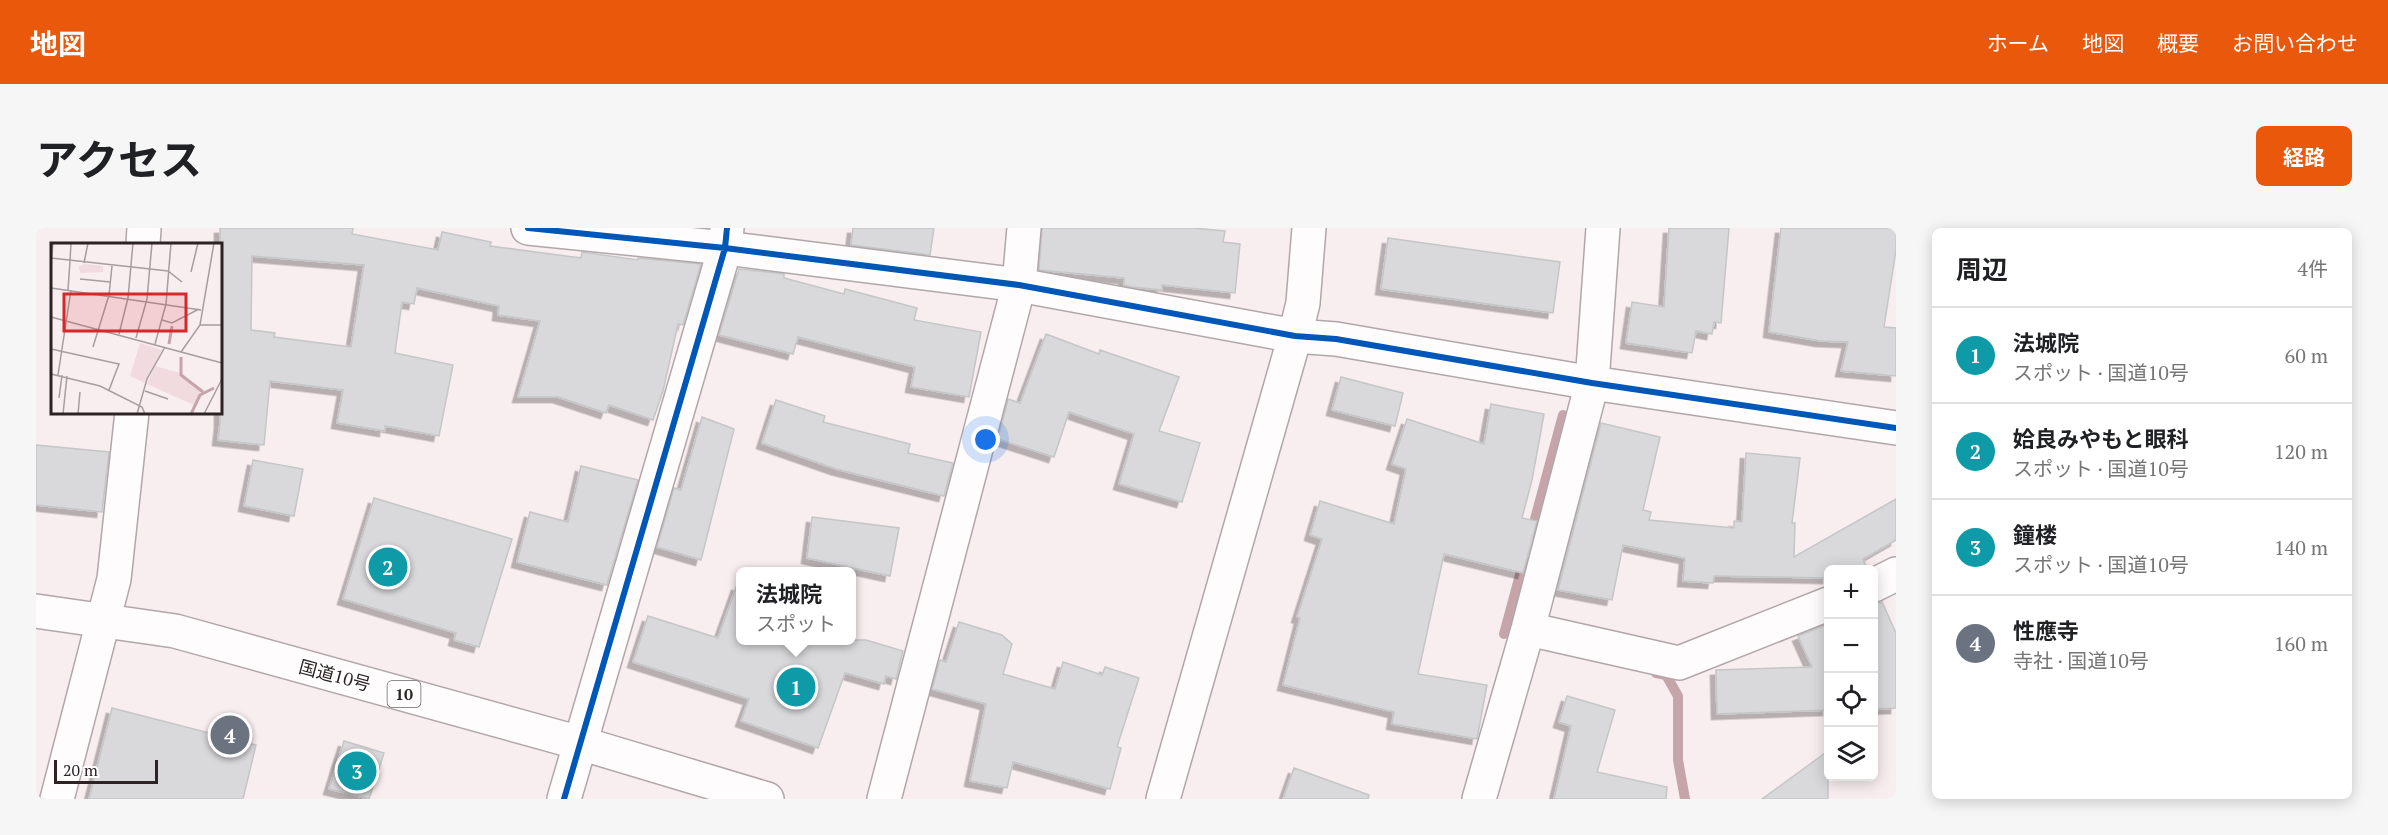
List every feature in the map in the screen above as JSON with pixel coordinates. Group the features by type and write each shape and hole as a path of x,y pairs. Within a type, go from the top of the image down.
{"main road":[{"path":"143,243 144,228"},
{"path":"528,228 726,238 1019,285 1295,336 1336,339 1592,384 1896,428"},
{"path":"884,799 1019,285 1024,228"},
{"path":"1163,799 1295,336 1303,303 1309,228"},
{"path":"1479,799 1592,384 1603,228"},
{"path":"564,799 726,238"},
{"path":"57,799 114,579 132,414"},
{"path":"1878,583 1896,574"},
{"path":"1527,629 1679,663 1824,606"},
{"name":"国道10号","path":"36,611 175,631 580,743 767,799"}],"building":[{"path":"220,228 353,228 352,234 438,250 442,232 491,242 490,246 581,258 582,252 638,260 638,258 701,264 683,325 678,324 663,391 653,420 609,405 606,413 558,397 518,397 540,321 498,315 499,306 417,288 414,304 402,302 395,353 453,365 439,436 385,426 385,431 337,423 343,390 270,381 264,445 218,440 220,414 222,414 222,243 220,243","holes":["252,256 364,265 351,347 274,337 275,333 251,330"]},
{"path":"853,228 934,228 930,255 851,245"},
{"path":"1042,228 1193,228 1225,231 1223,242 1240,244 1235,293 1162,285 1162,290 1132,287 1124,285 1124,278 1039,270"},
{"path":"1669,228 1729,228 1721,323 1714,322 1712,334 1696,331 1692,353 1626,343 1632,302 1664,307"},
{"path":"1781,228 1896,228 1896,250 1884,327 1896,328 1896,376 1841,371 1848,342 1821,341 1769,332"},
{"path":"1388,238 1560,262 1553,313 1381,289"},
{"path":"739,269 784,274 784,278 844,294 845,289 917,308 914,320 981,332 969,397 911,387 915,367 798,337 793,354 719,335"},
{"path":"1046,334 1099,354 1100,350 1179,377 1159,431 1200,443 1182,502 1119,484 1134,434 1069,412 1054,457 998,439 1008,399 1020,403"},
{"path":"1341,377 1403,393 1395,426 1332,410"},
{"path":"776,400 825,416 823,422 910,444 908,453 953,463 944,496 836,469 762,443"},
{"path":"1491,404 1544,414 1532,480 1522,518 1537,521 1523,573 1444,554 1418,674 1487,685 1477,739 1392,724 1394,712 1283,685 1300,618 1297,617 1322,539 1310,535 1320,501 1394,524 1406,469 1392,464 1407,419 1484,444"},
{"path":"702,417 734,429 701,560 657,547 674,488 681,490"},
{"path":"1601,423 1660,437 1643,510 1651,512 1649,520 1734,528 1734,521 1742,522 1746,453 1800,458 1792,523 1795,523 1794,557 1896,499 1896,540 1863,559 1866,565 1824,565 1824,578 1714,576 1713,583 1683,581 1685,558 1623,545 1612,600 1558,590"},
{"path":"36,445 109,452 102,512 36,505"},
{"path":"253,460 303,469 294,516 244,506"},
{"path":"581,466 638,480 607,585 517,562 530,512 568,522"},
{"path":"374,498 512,539 479,647 454,640 456,633 343,599"},
{"path":"812,517 899,528 890,576 807,558"},
{"path":"736,588 736,645 856,645 856,640 866,640 903,651 896,679 886,676 884,684 845,673 818,748 741,721 749,699 633,662 648,616 718,638"},
{"path":"1882,602 1896,633 1896,708 1878,709 1878,603"},
{"path":"959,622 1002,635 1012,644 1003,674 1055,689 1063,662 1102,675 1105,667 1139,678 1117,747 1121,748 1110,789 1013,762 1007,788 970,781 986,704 932,689 940,660 946,662"},
{"path":"1824,626 1824,710 1717,714 1716,670 1812,667 1798,636"},
{"path":"1567,696 1615,710 1597,772 1667,787 1666,799 1554,799 1571,726 1559,722"},
{"path":"112,708 256,745 243,799 89,799"},
{"path":"344,741 384,753 369,799 329,789"},
{"path":"1824,754 1824,781 1828,781 1828,799 1762,799"},
{"path":"1294,768 1369,795 1368,799 1283,799"}],"waterway":[{"path":"1531,534 1563,415"},
{"path":"1504,634 1524,560"},
{"path":"1656,673 1666,675 1678,696 1678,760 1685,799"}],"cycle path":[{"path":"528,228 725,248 1019,285 1295,336 1336,339 1592,383 1896,428"},
{"path":"564,799 725,248 727,228"}],"place":[{"name":"姶良みやもと眼科","path":"388,567"},
{"name":"法城院","path":"796,687"},
{"name":"性應寺","path":"230,735"},
{"name":"鐘楼","path":"357,771"}]}
